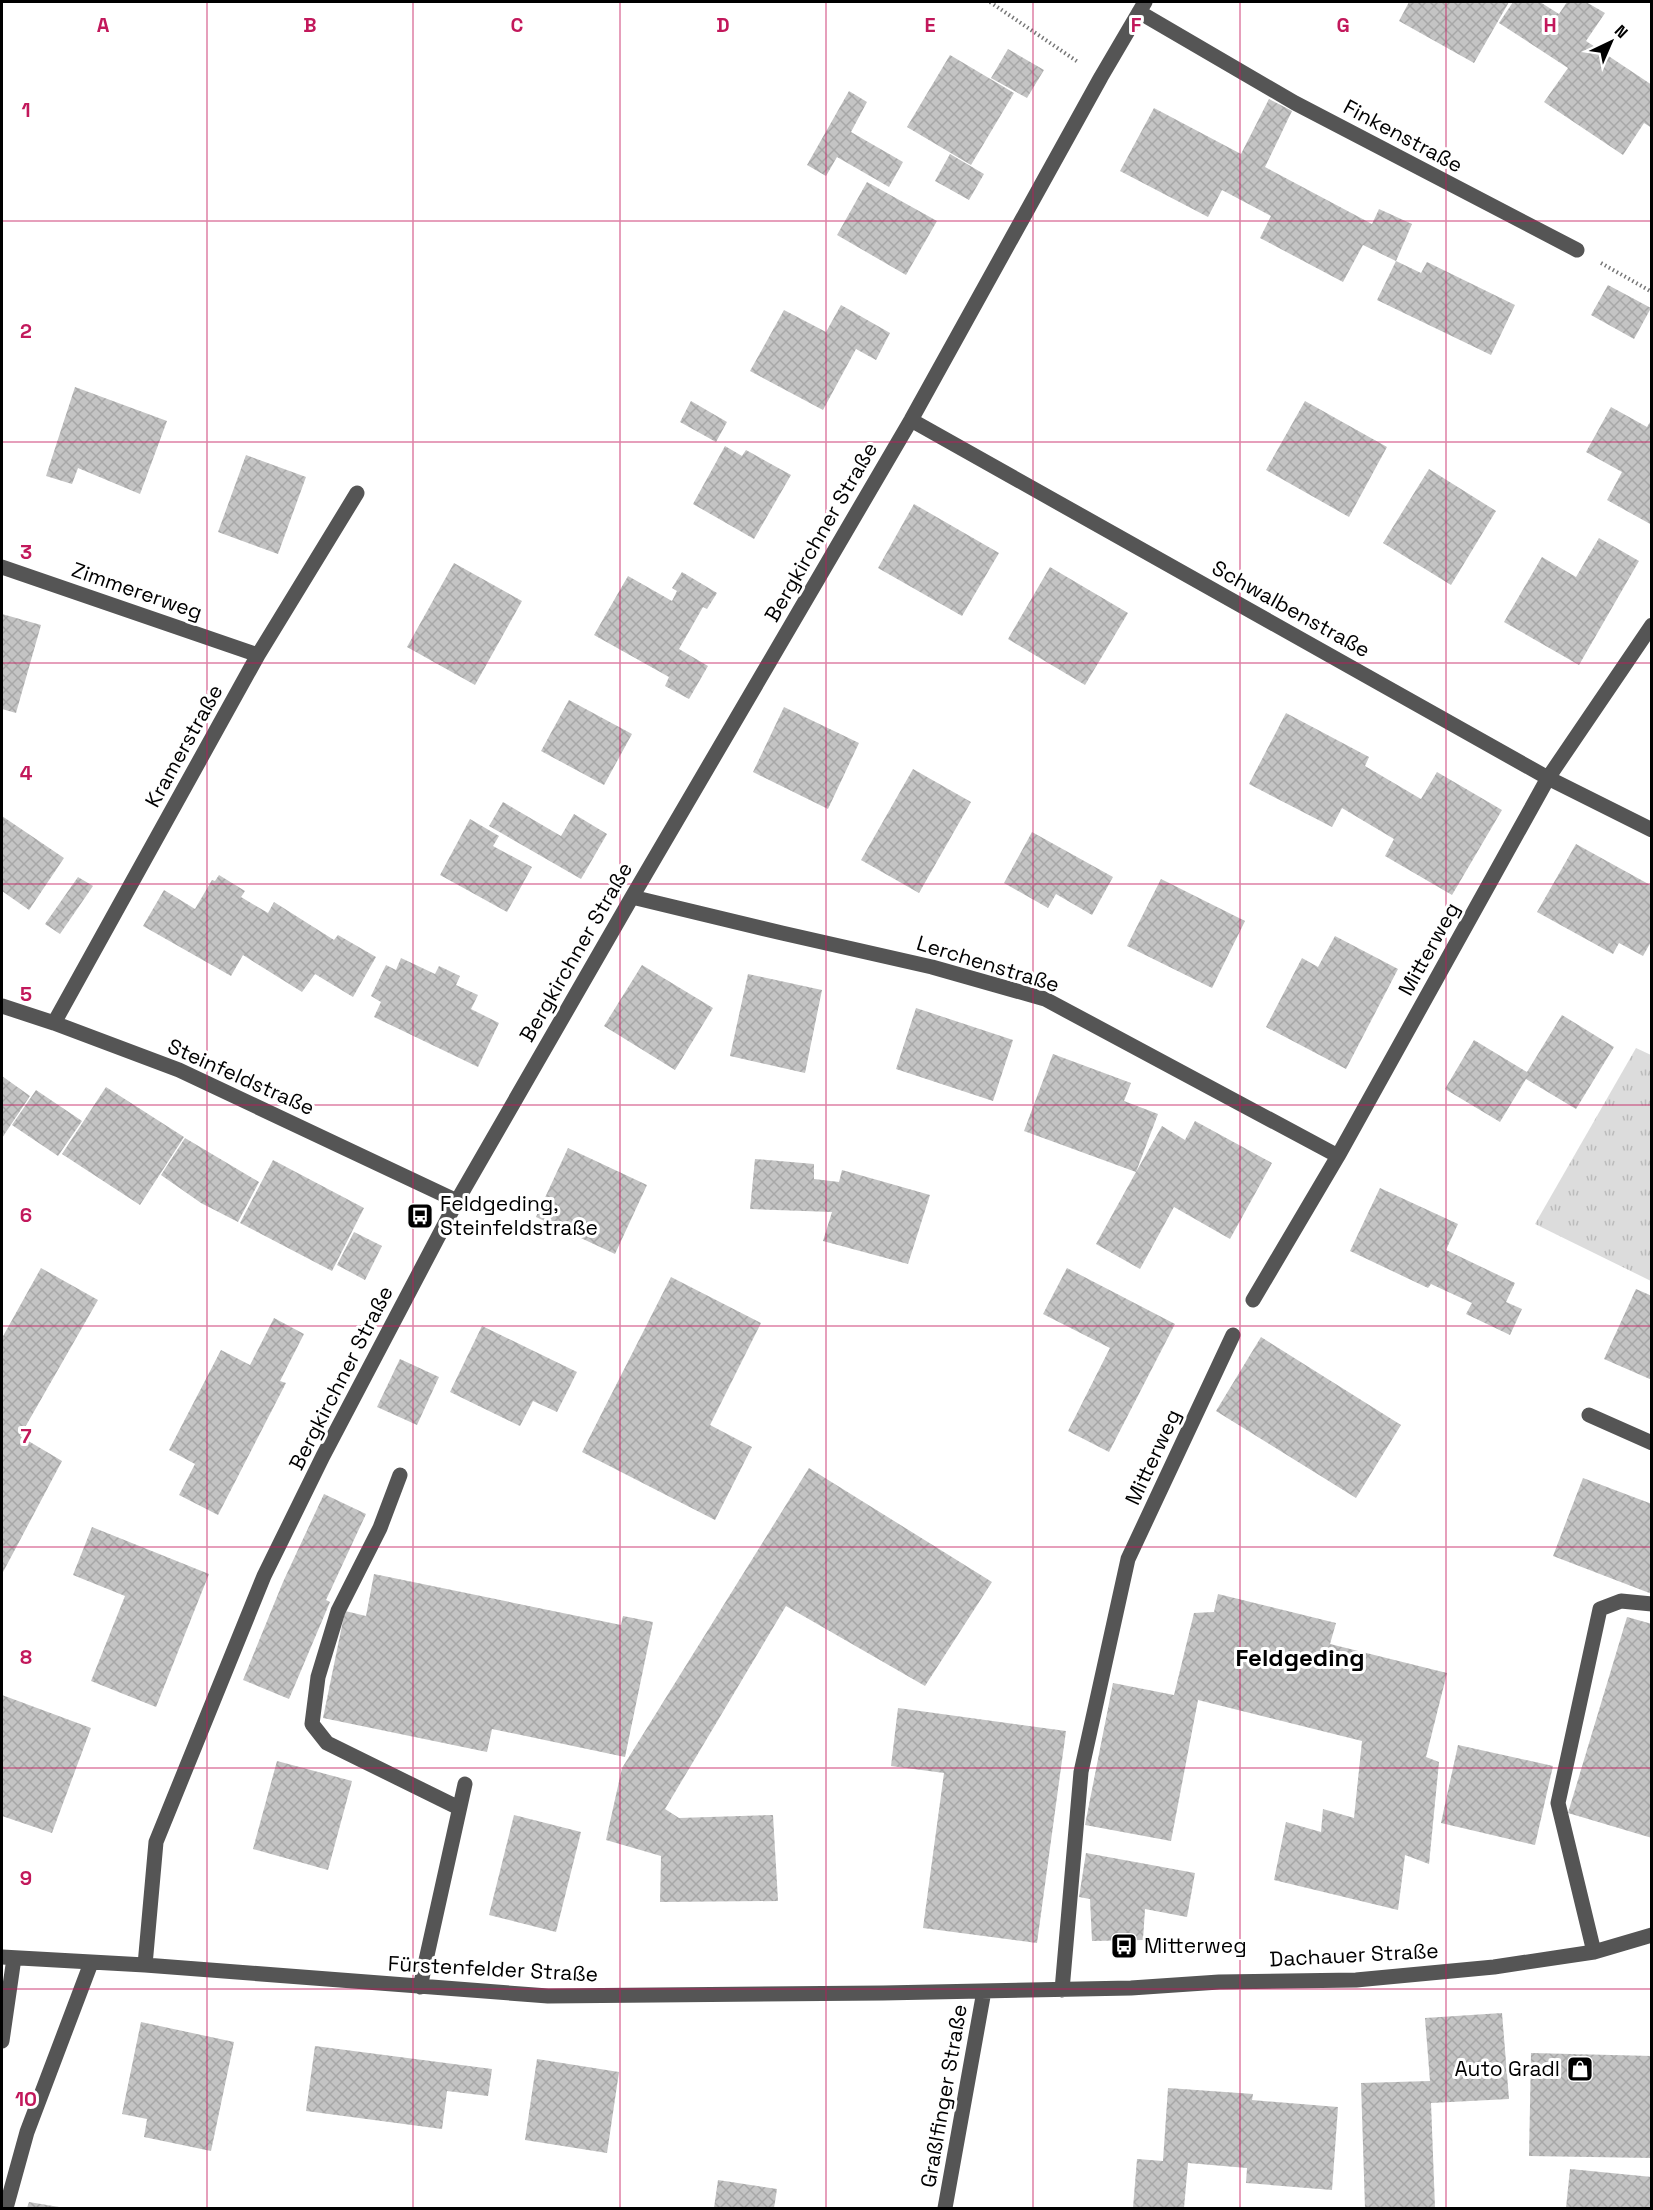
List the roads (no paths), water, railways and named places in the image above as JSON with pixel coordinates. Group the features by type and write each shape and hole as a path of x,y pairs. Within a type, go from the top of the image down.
{"street":[{"name":"Bergkirchner Straße","path":"145,1965 156,1842 264,1576 323,1456 457,1201 911,420 1142,7"},
{"name":"Finkenstraße","path":"1142,7 1295,103 1577,250"},
{"name":"Schwalbenstraße","path":"911,420 1548,778 1652,830"},
{"name":"Kramerstraße","path":"54,1023 258,655 357,493"},
{"name":"Zimmererweg","path":"2,567 258,655"},
{"name":"Mitterweg","path":"1253,1300 1338,1156 1548,778 1652,625"},
{"name":"Lerchenstraße","path":"632,897 933,967 1045,999 1338,1156"},
{"name":"Steinfeldstraße","path":"2,1006 179,1070 457,1201"},
{"name":"Mitterweg","path":"1062,1990 1081,1772 1128,1559 1233,1335"},
{"path":"1589,1415 1652,1443"},
{"path":"400,1475 380,1527 338,1611 318,1677 312,1724 327,1743 459,1808"},
{"path":"1594,1952 1558,1803 1600,1609 1621,1601 1652,1604"},
{"path":"420,1987 465,1784"},
{"name":"Dachauer Straße","path":"984,1991 1062,1990 1219,1982 1356,1980 1494,1967 1594,1952 1652,1935"},
{"name":"Fürstenfelder Straße","path":"8,1958 145,1965 548,1996 984,1991"},
{"path":"2,2041 8,1958"},
{"path":"6,2208 27,2132 92,1963"},
{"name":"Graßlfinger Straße","path":"945,2208 984,1991"}],"place":[{"name":"Feldgeding, Steinfeldstraße","path":"420,1216"},
{"name":"Mitterweg","path":"1124,1946"},
{"name":"Auto Gradl","path":"1580,2069"}],"district":[{"name":"Feldgeding","path":"1300,1658"}]}
